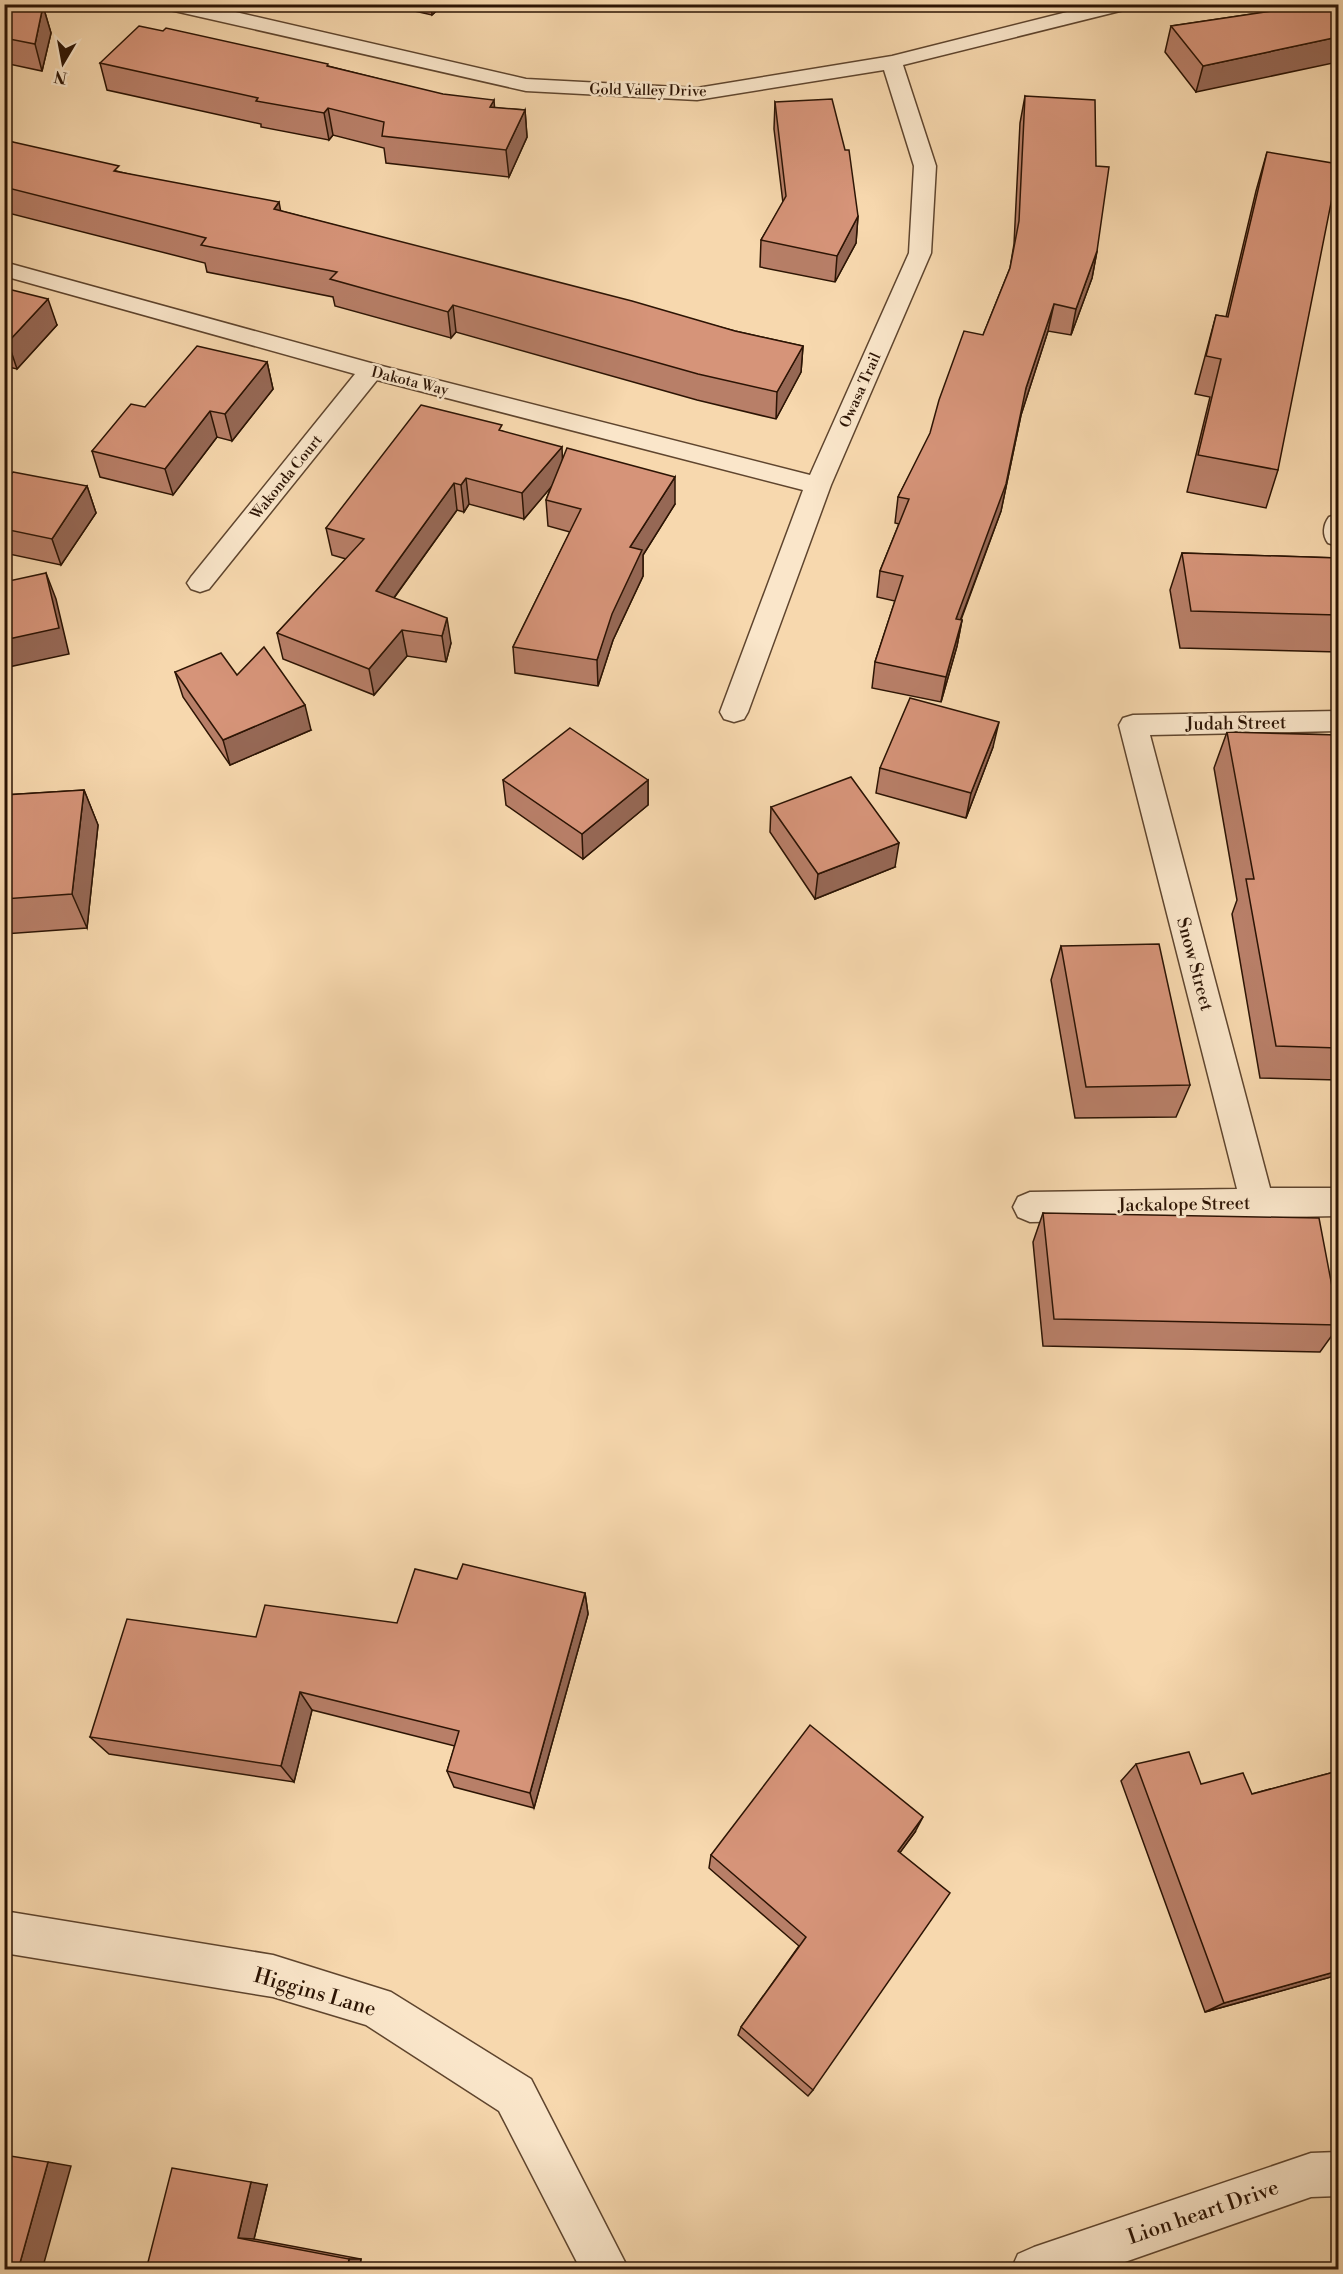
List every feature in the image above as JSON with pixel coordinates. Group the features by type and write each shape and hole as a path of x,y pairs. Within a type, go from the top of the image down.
{"street":[{"name":"Gold Valley Drive","path":"170,4 526,85 697,94 892,62 1067,10 1125,4"},
{"path":"252,21 269,4"},
{"name":"Owasa Trail","path":"734,712 818,485 920,253 925,166 892,62"},
{"name":"Dakota Way","path":"4,269 371,371 818,485"},
{"name":"Wakonda Court","path":"200,583 371,371"},
{"name":"Judah Street","path":"1133,725 1338,721"},
{"name":"Snow Street","path":"1133,725 1257,1203"},
{"name":"Jackalope Street","path":"1030,1207 1338,1202"},
{"name":"Higgins Lane","path":"4,1932 273,1976 376,2007 515,2095 606,2270"},
{"name":"Lion heart Drive","path":"1034,2270 1311,2175 1338,2174"}],"building":[{"path":"4,4 43,6 35,44 4,38"},
{"path":"1318,4 1338,4 1338,37 1203,66 1171,26"},
{"path":"139,26 163,31 166,28 328,64 327,66 443,94 494,100 490,107 525,110 506,150 382,136 384,122 328,108 324,113 256,101 258,98 100,63"},
{"path":"1025,96 1095,100 1096,166 1109,167 1097,251 1076,309 1054,304 1026,388 1006,484 956,619 962,620 946,677 875,662 903,576 880,571 909,499 898,497 930,433 939,400 964,331 983,335 1010,268 1019,221"},
{"path":"832,99 845,150 849,150 858,216 837,256 761,240 786,196 775,102"},
{"path":"4,140 119,166 114,171 279,202 274,209 632,301 735,331 803,346 777,392 698,374 453,305 448,312 330,279 337,272 201,245 206,238 4,187"},
{"path":"1267,152 1338,164 1278,470 1198,455 1221,359 1206,356 1216,315 1228,317"},
{"path":"4,288 48,299 8,342 4,341"},
{"path":"197,346 267,362 225,414 210,411 165,469 92,451 131,404 145,407"},
{"path":"421,405 502,425 499,430 562,447 522,493 466,478 461,485 454,483 376,591 447,618 442,636 402,630 369,669 277,633 364,539 326,528"},
{"path":"567,448 675,477 630,547 642,550 612,614 597,660 513,647 581,509 546,500"},
{"path":"13,472 87,486 52,539 4,529 4,483"},
{"path":"1182,553 1338,558 1338,615 1191,611"},
{"path":"46,573 59,628 4,640 4,582"},
{"path":"264,647 305,705 223,740 175,672 221,653 237,675"},
{"path":"910,698 999,722 971,793 880,768"},
{"path":"570,728 648,780 582,834 503,780"},
{"path":"1227,732 1338,735 1338,1048 1276,1046 1246,879 1254,879"},
{"path":"851,777 899,843 818,874 771,807"},
{"path":"84,790 72,894 4,899 4,795"},
{"path":"1159,944 1190,1085 1086,1087 1061,946"},
{"path":"1043,1213 1319,1218 1338,1325 1054,1319"},
{"path":"463,1564 585,1593 530,1793 447,1771 459,1731 300,1692 281,1766 90,1737 127,1619 256,1637 265,1605 397,1623 415,1569 457,1579"},
{"path":"810,1725 923,1817 898,1851 950,1893 813,2090 741,2027 806,1937 711,1855"},
{"path":"1189,1752 1201,1784 1243,1773 1252,1794 1338,1771 1338,1971 1224,2003 1136,1764"},
{"path":"4,2155 48,2162 18,2270 4,2270"},
{"path":"172,2168 251,2182 238,2238 349,2259 347,2270 146,2270"}]}
